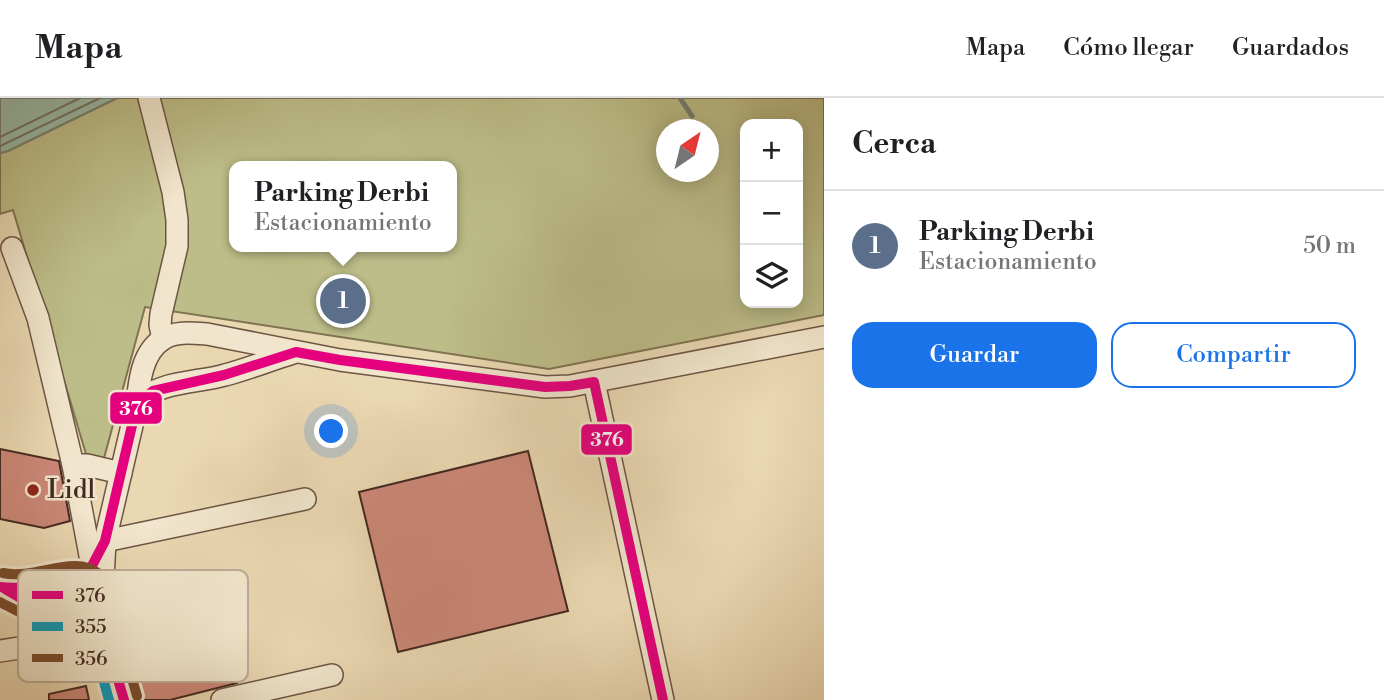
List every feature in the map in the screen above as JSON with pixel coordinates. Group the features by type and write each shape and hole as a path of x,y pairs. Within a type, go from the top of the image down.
{"street":[{"path":"149,98 174,202 178,235 161,314 163,339"},
{"path":"12,248 38,318 73,465 88,570"},
{"path":"103,570 105,541 145,363 153,349 163,339 172,335 207,334 340,360 545,387 594,382 824,337"},
{"path":"224,375 241,357 238,340"},
{"path":"137,404 153,391 224,375 296,352"},
{"path":"594,382 663,700"},
{"path":"73,465 87,465 121,473"},
{"path":"105,541 305,499"},
{"path":"90,570 105,541"},
{"path":"0,651 18,648"},
{"path":"222,700 332,675"},
{"path":"119,682 124,700"}],"green space":[{"path":"117,98 824,98 824,315 549,369 145,307 104,458 86,454 13,210 0,214 0,153"}],"water":[{"path":"0,98 117,98 0,153"}],"building":[{"name":"Lidl","path":"0,449 59,461 70,521 44,528 0,519"},
{"path":"528,451 568,611 398,652 359,492"},
{"path":"132,682 237,683 170,700 137,700"},
{"path":"86,686 89,700 49,700 49,694"}],"waterway":[{"path":"680,98 692,116"}],"transit line":[{"name":"376","path":"90,570 105,541 137,404 153,391 224,375 296,352 545,387 594,382 663,700"},
{"name":"356","path":"47,570 79,566 91,570"},
{"name":"356","path":"3,573 18,574"},
{"name":"376","path":"0,587 18,587"},
{"name":"376","path":"5,589 18,597"},
{"name":"356","path":"0,602 18,611"},
{"name":"355","path":"104,682 109,700"},
{"name":"376","path":"119,682 124,700"},
{"name":"356","path":"133,682 137,696"}],"place":[{"name":"Parking Derbi","path":"343,301"},
{"name":"Lidl","path":"33,490"}]}
